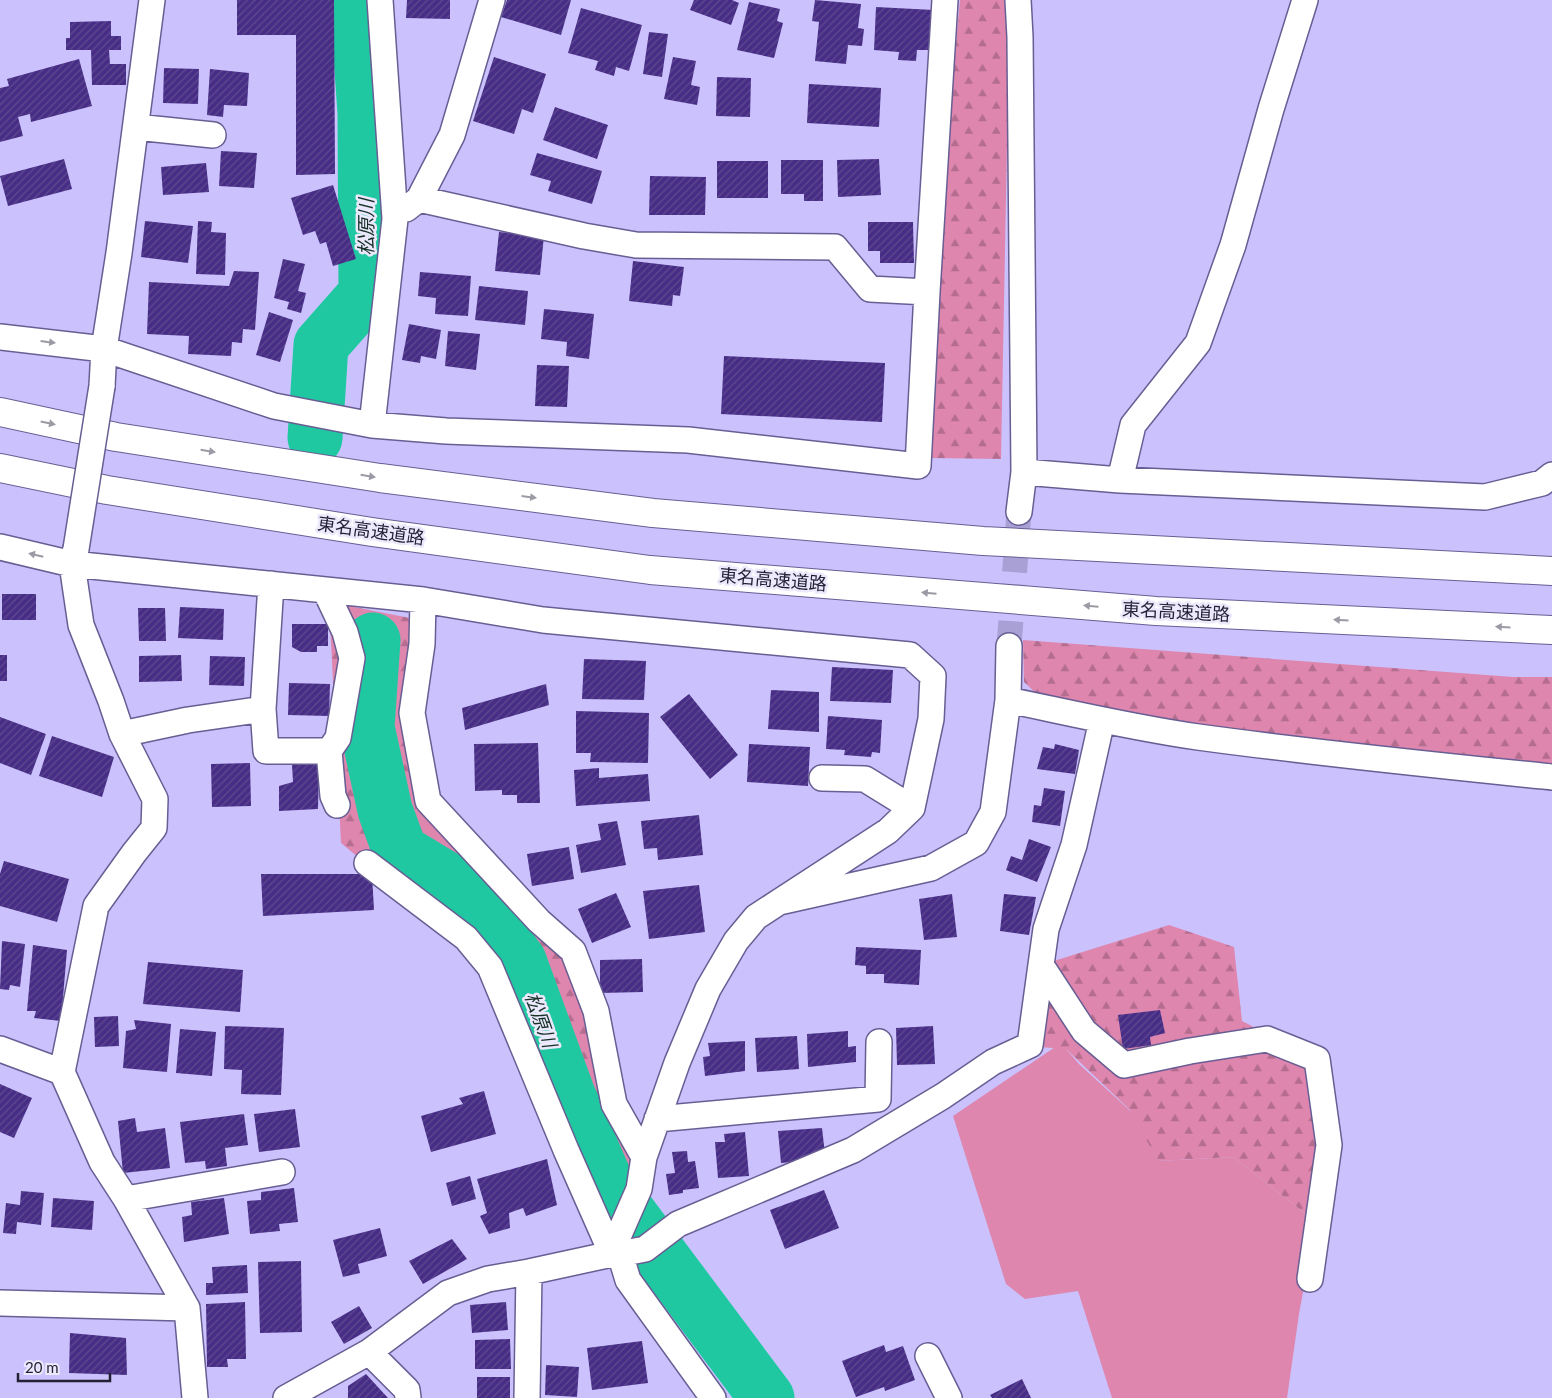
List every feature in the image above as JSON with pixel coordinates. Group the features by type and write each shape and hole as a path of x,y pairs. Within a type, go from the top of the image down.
{"highway":[{"path":"0,412 116,437 380,478 653,514 982,541 1552,571"},
{"name":"東名高速道路","path":"0,468 107,490 372,532 650,570 1156,612 1552,630"}],"street":[{"path":"152,0 121,243 104,349 102,386 74,557 81,625 122,734 154,799 154,828 96,906 62,1072 102,1162 126,1199 187,1308 195,1398"},
{"path":"361,423 395,219 380,0"},
{"path":"395,219 419,199 452,135 492,0"},
{"path":"0,336 104,349 274,406 361,423 446,431 688,440 918,466 945,0"},
{"path":"1018,0 1024,472 1019,512"},
{"path":"1120,480 1132,425 1198,342 1233,244 1271,109 1305,0"},
{"path":"136,127 213,135"},
{"path":"419,199 584,236 636,244 835,246 870,289 927,292"},
{"path":"1024,472 1120,480 1485,497 1549,480"},
{"path":"0,547 271,584 423,600 543,620 910,655 933,676 931,719 912,808 888,831 756,917 736,941 708,989 677,1063 657,1119 644,1156 639,1189 617,1248"},
{"path":"271,584 263,710 266,751 329,751"},
{"path":"326,590 345,632 352,658 338,738 329,751 333,796 337,805"},
{"path":"423,600 422,644 412,712 428,801 539,921 573,951 596,1011 614,1104 644,1156"},
{"path":"779,902 931,868 976,843 993,812 1008,700 1009,646"},
{"path":"1008,700 1102,720 1206,738 1403,762 1552,776"},
{"path":"122,734 188,720 263,710"},
{"path":"286,1398 369,1352 448,1293 488,1278 529,1272 617,1248 645,1249 678,1224 853,1150 943,1096 993,1062 1030,1045 1046,929 1074,845 1102,720"},
{"path":"822,778 865,779 912,808"},
{"path":"367,863 466,938 490,967 566,1150 617,1248 628,1280 713,1398"},
{"path":"1041,965 1084,1031 1124,1065 1190,1051 1267,1039 1316,1058 1329,1145 1310,1279"},
{"path":"657,1119 878,1099 879,1042"},
{"path":"0,1049 62,1072"},
{"path":"126,1199 282,1172"},
{"path":"527,1398 529,1272"},
{"path":"0,1303 187,1308"},
{"path":"369,1352 407,1390 408,1398"},
{"path":"928,1356 949,1398"}],"green space":[{"path":"960,0 1016,0 1009,43 1001,459 931,458 930,321"},
{"path":"329,602 415,619 414,771 576,957 644,1161 607,1227 500,975 341,843"},
{"path":"1023,640 1513,677 1552,677 1552,774 1365,753 1209,725 1043,700 1024,682"},
{"path":"1169,925 1234,947 1242,1021 1317,1059 1316,1222 1233,1157 1158,1161 1130,1110 1066,1049 1039,1047 1041,965"},
{"path":"1061,1043 1079,1064 1137,1117 1158,1161 1233,1157 1316,1222 1299,1314 1287,1398 1112,1398 1078,1291 1025,1299 1006,1284 953,1116"}],"building":[{"path":"237,0 334,0 335,174 296,175 296,35 237,35"},
{"path":"407,0 450,0 450,19 406,18"},
{"path":"507,0 571,0 561,35 501,17"},
{"path":"694,0 732,0 739,3 731,25 690,10"},
{"path":"815,0 861,4 858,28 864,29 862,46 848,45 846,64 815,61 819,22 812,21"},
{"path":"749,2 780,9 777,21 783,23 774,58 737,50"},
{"path":"876,7 934,10 932,50 917,50 916,61 898,60 899,52 874,50"},
{"path":"581,8 642,25 629,71 616,67 614,76 595,70 598,61 568,53"},
{"path":"111,21 111,36 121,36 121,50 109,50 110,64 126,64 126,85 92,85 91,50 66,50 66,38 70,38 70,22"},
{"path":"649,32 668,34 662,77 643,74"},
{"path":"494,57 546,74 533,113 522,109 514,134 473,121"},
{"path":"673,57 696,61 691,85 700,87 697,105 664,99"},
{"path":"79,59 92,106 31,122 30,114 18,117 23,136 0,142 0,88 9,86 7,79"},
{"path":"164,68 199,69 198,104 163,103"},
{"path":"210,69 249,73 247,106 224,105 223,117 207,115"},
{"path":"717,77 751,78 750,117 716,116"},
{"path":"809,84 881,88 879,127 807,123"},
{"path":"555,107 608,125 597,159 543,140"},
{"path":"221,151 257,153 254,188 219,186"},
{"path":"537,153 602,171 592,204 548,191 551,181 530,175"},
{"path":"64,159 72,189 8,206 0,176"},
{"path":"879,159 881,195 838,197 837,160"},
{"path":"781,160 823,160 823,201 804,201 804,194 781,194"},
{"path":"717,161 768,161 768,198 717,198"},
{"path":"206,163 209,192 163,195 161,167"},
{"path":"650,176 706,177 705,215 649,215"},
{"path":"333,185 356,259 333,266 326,242 320,244 315,231 303,235 291,198"},
{"path":"145,221 193,226 188,263 141,257"},
{"path":"198,221 212,222 211,232 226,233 225,275 196,274"},
{"path":"868,222 913,222 914,263 880,263 880,251 868,251"},
{"path":"499,232 544,236 540,275 495,271"},
{"path":"283,259 305,264 298,291 306,293 301,313 287,309 289,302 274,298"},
{"path":"633,261 684,267 680,296 673,295 672,306 629,301"},
{"path":"234,271 259,272 255,330 243,329 242,343 232,342 231,356 188,354 189,336 147,334 149,282 229,286"},
{"path":"420,272 471,276 468,316 435,314 436,298 418,296"},
{"path":"479,286 528,291 525,325 475,320"},
{"path":"544,309 594,314 589,359 566,356 567,342 541,339"},
{"path":"269,312 293,320 280,362 256,355"},
{"path":"409,324 441,330 436,359 421,356 420,363 402,360"},
{"path":"448,331 480,334 476,370 445,366"},
{"path":"724,356 885,363 882,422 721,414"},
{"path":"537,365 569,366 567,407 535,406"},
{"path":"2,594 36,594 36,620 2,620"},
{"path":"180,607 224,609 223,640 178,638"},
{"path":"138,608 165,608 166,641 139,641"},
{"path":"292,624 328,624 328,646 317,646 317,652 301,652 292,647"},
{"path":"0,655 7,655 7,681 0,681"},
{"path":"181,655 182,681 139,682 139,656"},
{"path":"210,656 245,657 244,686 209,685"},
{"path":"584,659 646,661 644,700 582,699"},
{"path":"832,667 893,670 891,703 830,701"},
{"path":"289,683 330,684 329,716 288,715"},
{"path":"546,684 549,705 465,730 462,708"},
{"path":"771,690 819,692 819,732 768,729"},
{"path":"689,694 738,755 710,779 660,717"},
{"path":"576,711 649,713 648,763 590,762 591,753 576,753"},
{"path":"828,716 882,720 880,753 872,752 871,757 844,755 845,750 826,749"},
{"path":"0,717 46,734 31,775 0,763"},
{"path":"52,736 114,757 102,797 39,776"},
{"path":"538,743 540,803 517,803 517,795 502,795 502,790 475,791 474,744"},
{"path":"749,744 810,747 808,786 747,782"},
{"path":"1055,744 1079,750 1075,774 1037,769 1043,747 1054,749"},
{"path":"250,763 251,806 212,807 211,764"},
{"path":"292,765 319,765 318,809 279,811 279,786 293,782"},
{"path":"599,768 599,778 648,774 650,801 576,806 574,770"},
{"path":"1044,788 1065,791 1060,826 1032,822 1034,805 1041,806"},
{"path":"699,815 703,855 658,860 657,848 644,849 641,821"},
{"path":"617,821 626,865 581,873 576,845 601,840 598,824"},
{"path":"1029,839 1051,847 1037,882 1006,870 1011,856 1022,860"},
{"path":"569,847 574,879 532,886 527,854"},
{"path":"4,861 69,879 57,922 0,906 0,874"},
{"path":"261,874 372,874 374,910 263,916"},
{"path":"699,885 705,932 649,939 643,891"},
{"path":"616,893 631,927 592,943 578,909"},
{"path":"952,894 957,937 924,940 919,899"},
{"path":"1004,894 1036,897 1029,935 1000,931"},
{"path":"2,941 25,944 20,987 10,985 9,990 0,989"},
{"path":"33,945 67,950 61,1021 34,1018 36,1011 27,1011"},
{"path":"856,947 921,950 919,985 884,983 884,974 866,974 866,966 855,965"},
{"path":"642,959 643,992 600,993 600,960"},
{"path":"148,962 243,970 240,1012 143,1004"},
{"path":"1160,1010 1165,1033 1150,1037 1151,1045 1123,1049 1118,1015"},
{"path":"118,1016 119,1046 95,1047 94,1017"},
{"path":"134,1020 171,1024 167,1072 123,1068 126,1031 136,1029"},
{"path":"225,1026 284,1028 281,1095 241,1094 242,1070 224,1069"},
{"path":"933,1026 935,1064 897,1065 896,1028"},
{"path":"180,1029 216,1032 212,1076 176,1073"},
{"path":"848,1031 848,1047 856,1046 856,1062 808,1067 807,1034"},
{"path":"797,1036 799,1069 757,1072 755,1038"},
{"path":"745,1041 745,1071 705,1076 703,1057 710,1056 708,1043"},
{"path":"0,1084 32,1098 14,1138 0,1132"},
{"path":"484,1091 496,1134 431,1152 421,1116 463,1104 459,1098"},
{"path":"295,1109 300,1147 259,1152 254,1114"},
{"path":"244,1114 248,1145 225,1148 227,1166 206,1169 205,1161 185,1163 180,1122"},
{"path":"135,1118 137,1132 165,1128 170,1168 123,1173 118,1121"},
{"path":"822,1128 825,1154 813,1160 781,1163 778,1131"},
{"path":"745,1132 749,1176 718,1178 715,1142 725,1142 724,1134"},
{"path":"687,1151 688,1162 695,1161 699,1188 683,1190 683,1193 669,1195 666,1174 675,1173 672,1152"},
{"path":"547,1159 557,1205 526,1216 523,1208 509,1213 510,1228 489,1234 480,1216 487,1213 477,1179"},
{"path":"470,1176 476,1199 452,1206 446,1183"},
{"path":"294,1188 298,1222 279,1224 280,1231 250,1234 247,1201 261,1200 261,1192"},
{"path":"824,1190 839,1228 785,1249 770,1210"},
{"path":"21,1191 44,1193 41,1225 17,1222 16,1234 3,1233 6,1203 20,1205"},
{"path":"53,1198 94,1201 92,1230 51,1227"},
{"path":"224,1198 229,1234 184,1242 182,1217 192,1215 191,1202"},
{"path":"380,1228 387,1256 358,1264 360,1273 343,1277 333,1240"},
{"path":"452,1239 467,1259 423,1284 409,1261"},
{"path":"301,1261 302,1332 260,1333 258,1262"},
{"path":"247,1265 248,1293 206,1295 206,1283 213,1283 212,1267"},
{"path":"245,1302 246,1359 227,1359 228,1367 207,1367 206,1304"},
{"path":"506,1302 508,1330 472,1333 470,1305"},
{"path":"359,1306 372,1328 344,1344 331,1322"},
{"path":"70,1333 126,1338 127,1375 69,1373"},
{"path":"510,1339 511,1369 475,1369 475,1340"},
{"path":"642,1341 648,1383 592,1390 587,1348"},
{"path":"884,1345 886,1352 903,1346 915,1380 885,1391 884,1387 856,1397 842,1361"},
{"path":"546,1365 579,1367 577,1397 545,1395"},
{"path":"366,1374 388,1398 348,1398 348,1386"},
{"path":"477,1377 510,1377 510,1398 477,1398"},
{"path":"1022,1379 1031,1398 992,1398 990,1395"}],"waterway":[{"name":"松原川","path":"315,438 321,345 366,294 365,113 357,0"},
{"name":"松原川","path":"373,640 367,727 385,810 400,851 466,891 519,961 568,1095 607,1184 767,1398"}],"tunnel":[{"path":"1009,646 1019,512"}]}
